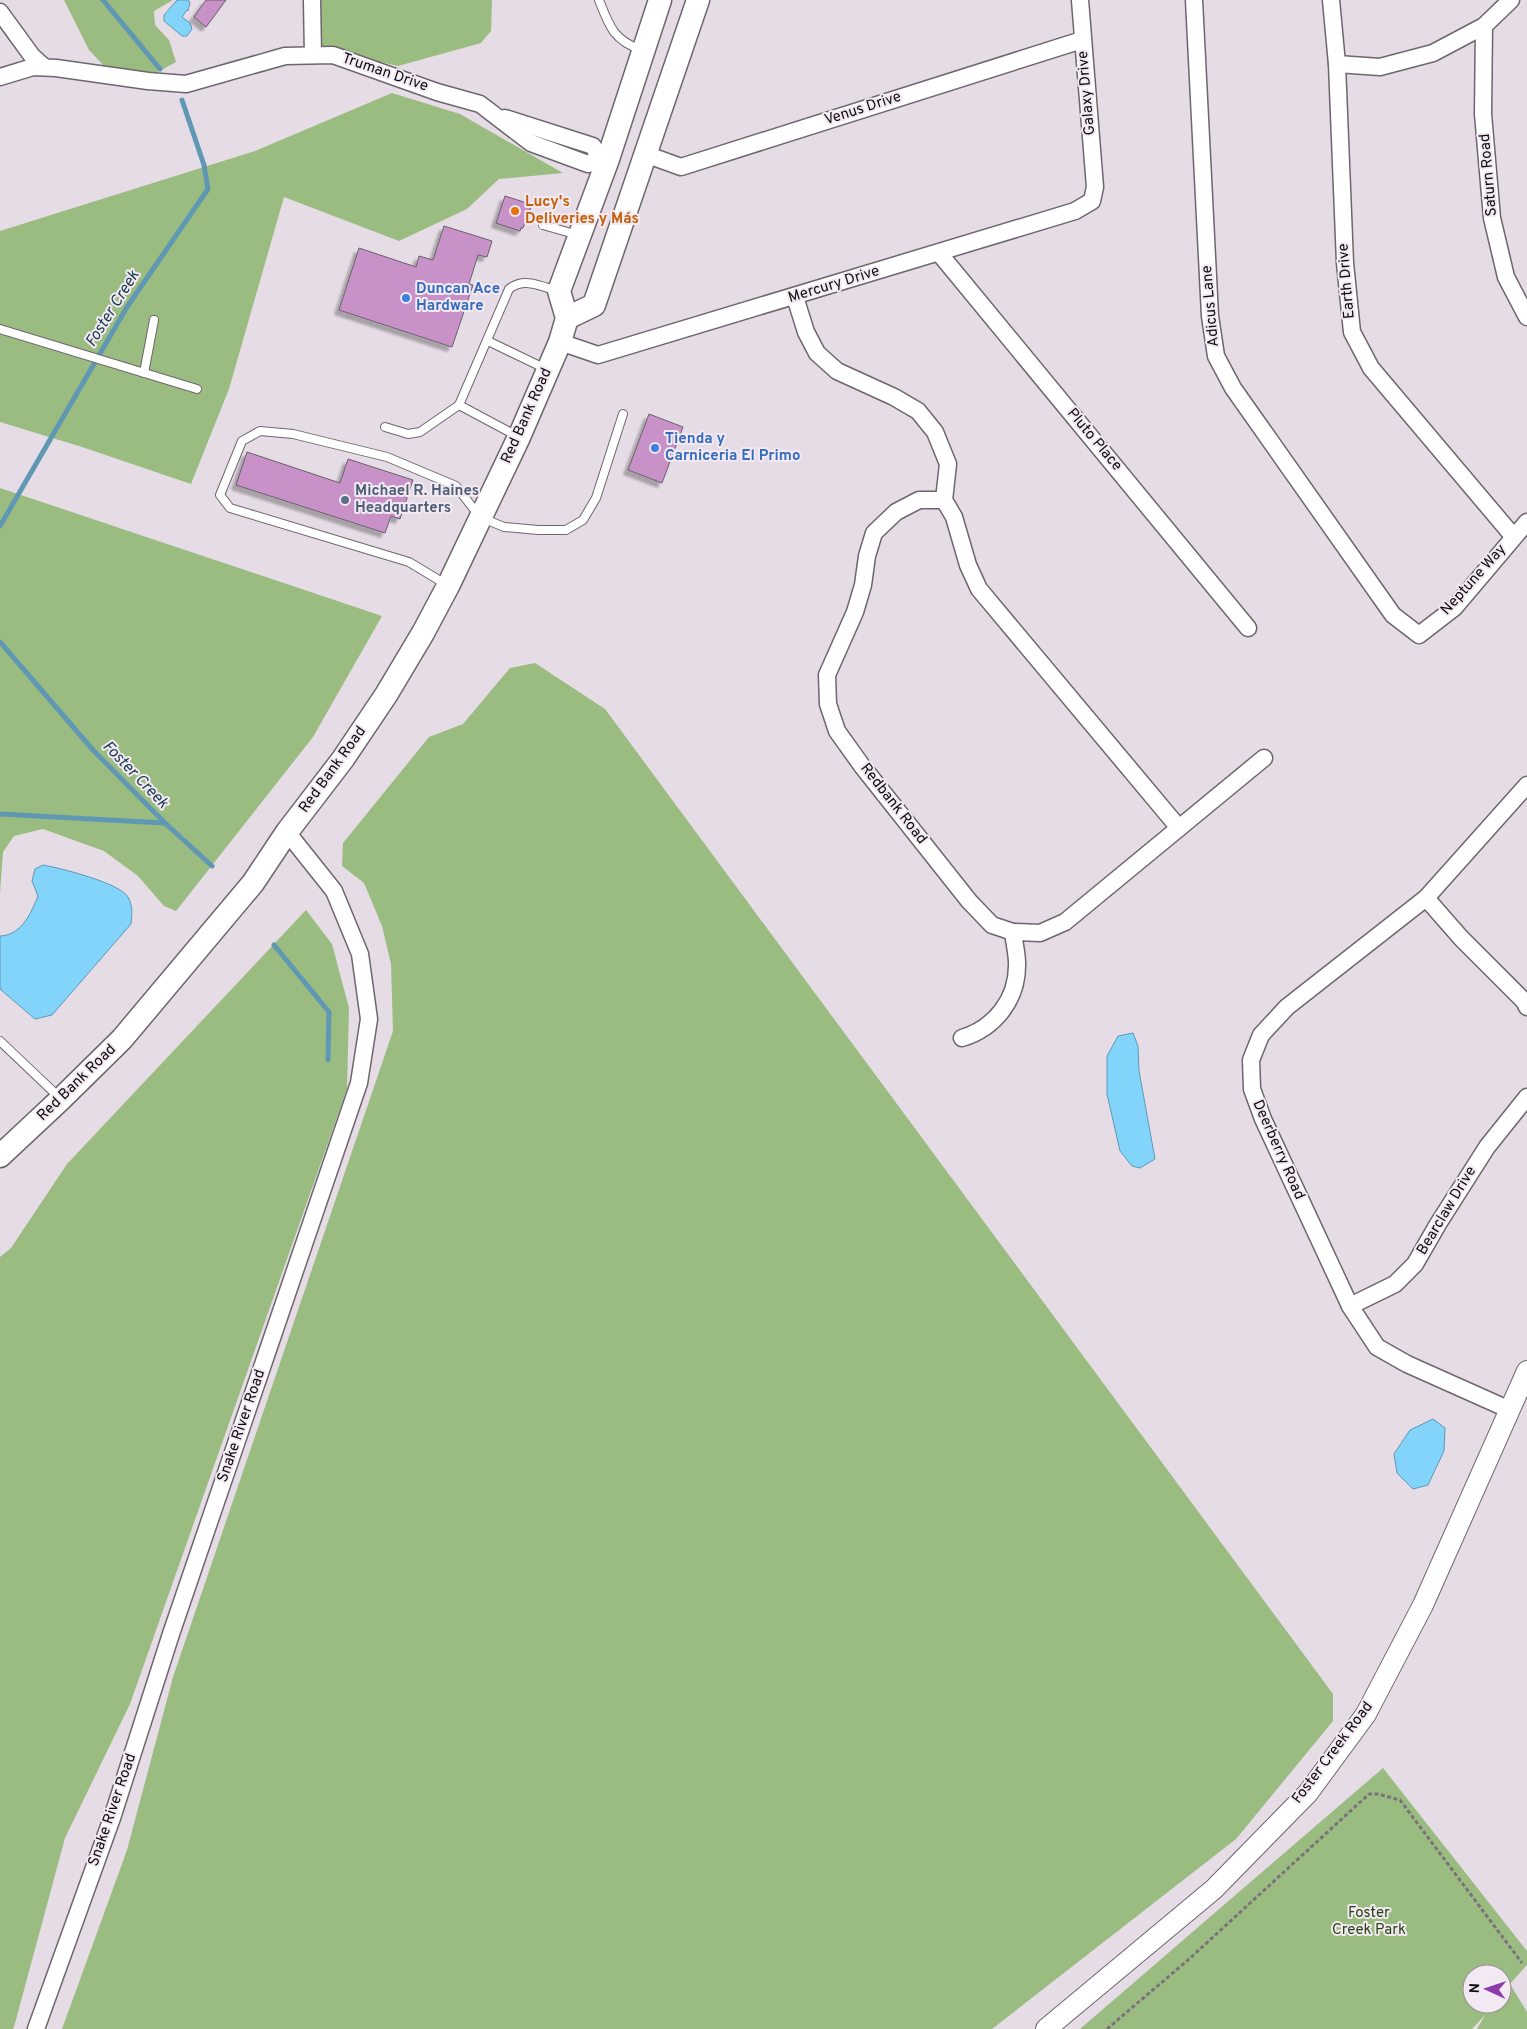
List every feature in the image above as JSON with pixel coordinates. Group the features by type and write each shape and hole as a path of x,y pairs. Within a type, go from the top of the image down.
{"main road":[{"path":"660,0 644,51 603,161 559,291 567,318 594,305 698,0"},
{"path":"603,161 619,173 630,199"},
{"name":"Red Bank Road","path":"0,1156 61,1100 122,1039 254,883 287,832 343,759 386,695 448,586 519,437 560,342 567,318"}],"street":[{"path":"312,0 313,55"},
{"name":"Galaxy Drive","path":"1080,0 1095,187"},
{"name":"Adicus Lane","path":"1194,0 1210,316 1216,356 1233,388 1393,615 1419,635"},
{"name":"Earth Drive","path":"1331,0 1337,64 1345,263 1352,332 1370,368 1513,536"},
{"path":"1337,64 1380,67 1433,53 1484,26 1511,0"},
{"path":"0,12 32,56 44,67"},
{"name":"Saturn Road","path":"1484,26 1483,114 1492,218 1506,277 1527,316"},
{"name":"Venus Drive","path":"645,154 681,167 1082,40"},
{"name":"Truman Drive","path":"0,77 33,67 44,67 148,81 186,84 285,56 333,55 437,92 480,104 493,114 593,146 603,161"},
{"name":"Mercury Drive","path":"560,342 598,355 1076,211 1092,201 1095,187"},
{"name":"Pluto Place","path":"939,253 1248,628"},
{"path":"795,297 806,332 817,353 837,371 894,397 918,411 935,432 948,464 944,500 954,517 968,565 979,589 1179,828"},
{"name":"Redbank Road","path":"944,500 919,500 896,512 874,533 855,612 827,675 828,704 837,731 862,766 969,901 992,925 1013,932 1040,933 1065,922 1264,758"},
{"name":"Neptune Way","path":"1419,635 1454,608 1513,536 1527,522"},
{"name":"Deerberry Road","path":"1510,1410 1407,1364 1377,1347 1350,1306 1263,1118 1252,1089 1251,1060 1261,1035 1287,1008 1426,898 1527,785"},
{"name":"Snake River Road","path":"36,2029 112,1818 171,1634 359,1083 369,1019 360,954 334,891 287,832"},
{"path":"1426,898 1461,938 1524,1001 1527,1007"},
{"path":"962,1038 979,1033 1000,1014 1014,990 1017,964 1013,932"},
{"name":"Bearclaw Drive","path":"1350,1306 1395,1284 1415,1264 1487,1147 1527,1097"},
{"name":"Foster Creek Road","path":"1046,2029 1214,1890 1314,1785 1366,1714 1419,1613 1527,1371"}],"lane":[{"path":"599,0 609,27 626,43 644,51"},
{"path":"544,225 579,236"},
{"path":"385,426 408,434 420,432 459,406 509,290 516,284 526,282 559,291"},
{"path":"144,373 154,320"},
{"path":"0,329 197,389"},
{"path":"488,341 548,370"},
{"path":"459,406 519,437"},
{"path":"448,586 409,562 230,508 220,495 242,441 260,431 285,433 388,457 456,486 480,517 504,527 566,530 583,520 596,498 623,414"},
{"path":"0,1041 61,1100"}],"path":[{"path":"1107,2029 1188,1960 1370,1794 1378,1794 1400,1800 1522,1963"}],"green space":[{"path":"64,0 173,0 154,11 155,25 169,40 176,62 152,75 105,67 89,50"},
{"path":"317,0 492,0 491,31 481,43 398,66 322,49"},
{"path":"392,93 460,114 563,173 499,179 467,209 399,241 284,197 229,389 191,484 82,447 0,422 0,231 255,151"},
{"path":"0,488 382,616 313,737 176,911 164,906 138,876 104,851 43,829 14,836 3,852 0,893"},
{"path":"535,663 605,709 1333,1694 1333,1721 1236,1839 992,2029 62,2029 127,1850 173,1677 393,1031 391,964 382,926 364,883 342,866 343,843 429,737 463,724 510,668"},
{"path":"306,910 332,944 349,1008 347,1089 130,1704 65,1838 14,2027 13,2029 0,2029 0,1257 11,1248 67,1164"},
{"name":"Foster Creek Park","path":"1383,1768 1527,1951 1527,1965 1512,1982 1512,1964 1462,1964 1462,2014 1512,2014 1512,1987 1527,2012 1527,2029 1477,2029 1485,2015 1472,2029 1080,2029"}],"water":[{"path":"177,0 188,0 190,2 188,11 182,17 190,23 192,29 187,36 182,36 164,21 164,15"},
{"path":"43,865 89,877 123,892 130,900 132,917 131,924 52,1015 35,1019 0,989 0,936 14,932 29,916 38,896 32,881 35,869"},
{"path":"1133,1033 1138,1046 1139,1071 1155,1159 1140,1168 1132,1166 1120,1151 1107,1094 1107,1056 1118,1036"},
{"path":"1433,1419 1445,1428 1444,1451 1428,1485 1413,1489 1397,1473 1394,1454 1410,1430"}],"building":[{"path":"206,0 226,0 206,27 194,17"},
{"name":"Lucy's Deliveries y Más","path":"505,196 530,204 531,207 520,231 496,223"},
{"name":"Duncan Ace Hardware","path":"444,226 492,241 487,257 478,255 469,284 473,285 452,347 339,310 359,248 416,267 419,256 433,260"},
{"name":"Tienda y Carniceria El Primo","path":"649,414 683,427 662,483 628,470"},
{"name":"Michael R. Haines Headquarters","path":"247,452 340,483 348,459 413,480 400,519 391,516 385,533 236,485"}],"waterway":[{"name":"Foster Creek","path":"103,0 160,69"},
{"name":"Foster Creek","path":"0,526 127,307 208,189 204,165 182,100"},
{"name":"Foster Creek","path":"0,642 93,750 165,823 212,866"},
{"name":"Foster Creek","path":"0,814 164,823"},
{"path":"274,945 329,1012 328,1060"}],"place":[{"name":"Lucy's Deliveries y Más","path":"515,211"},
{"name":"Duncan Ace Hardware","path":"406,298"},
{"name":"Tienda y Carniceria El Primo","path":"655,448"},
{"name":"Michael R. Haines Headquarters","path":"345,500"}]}
